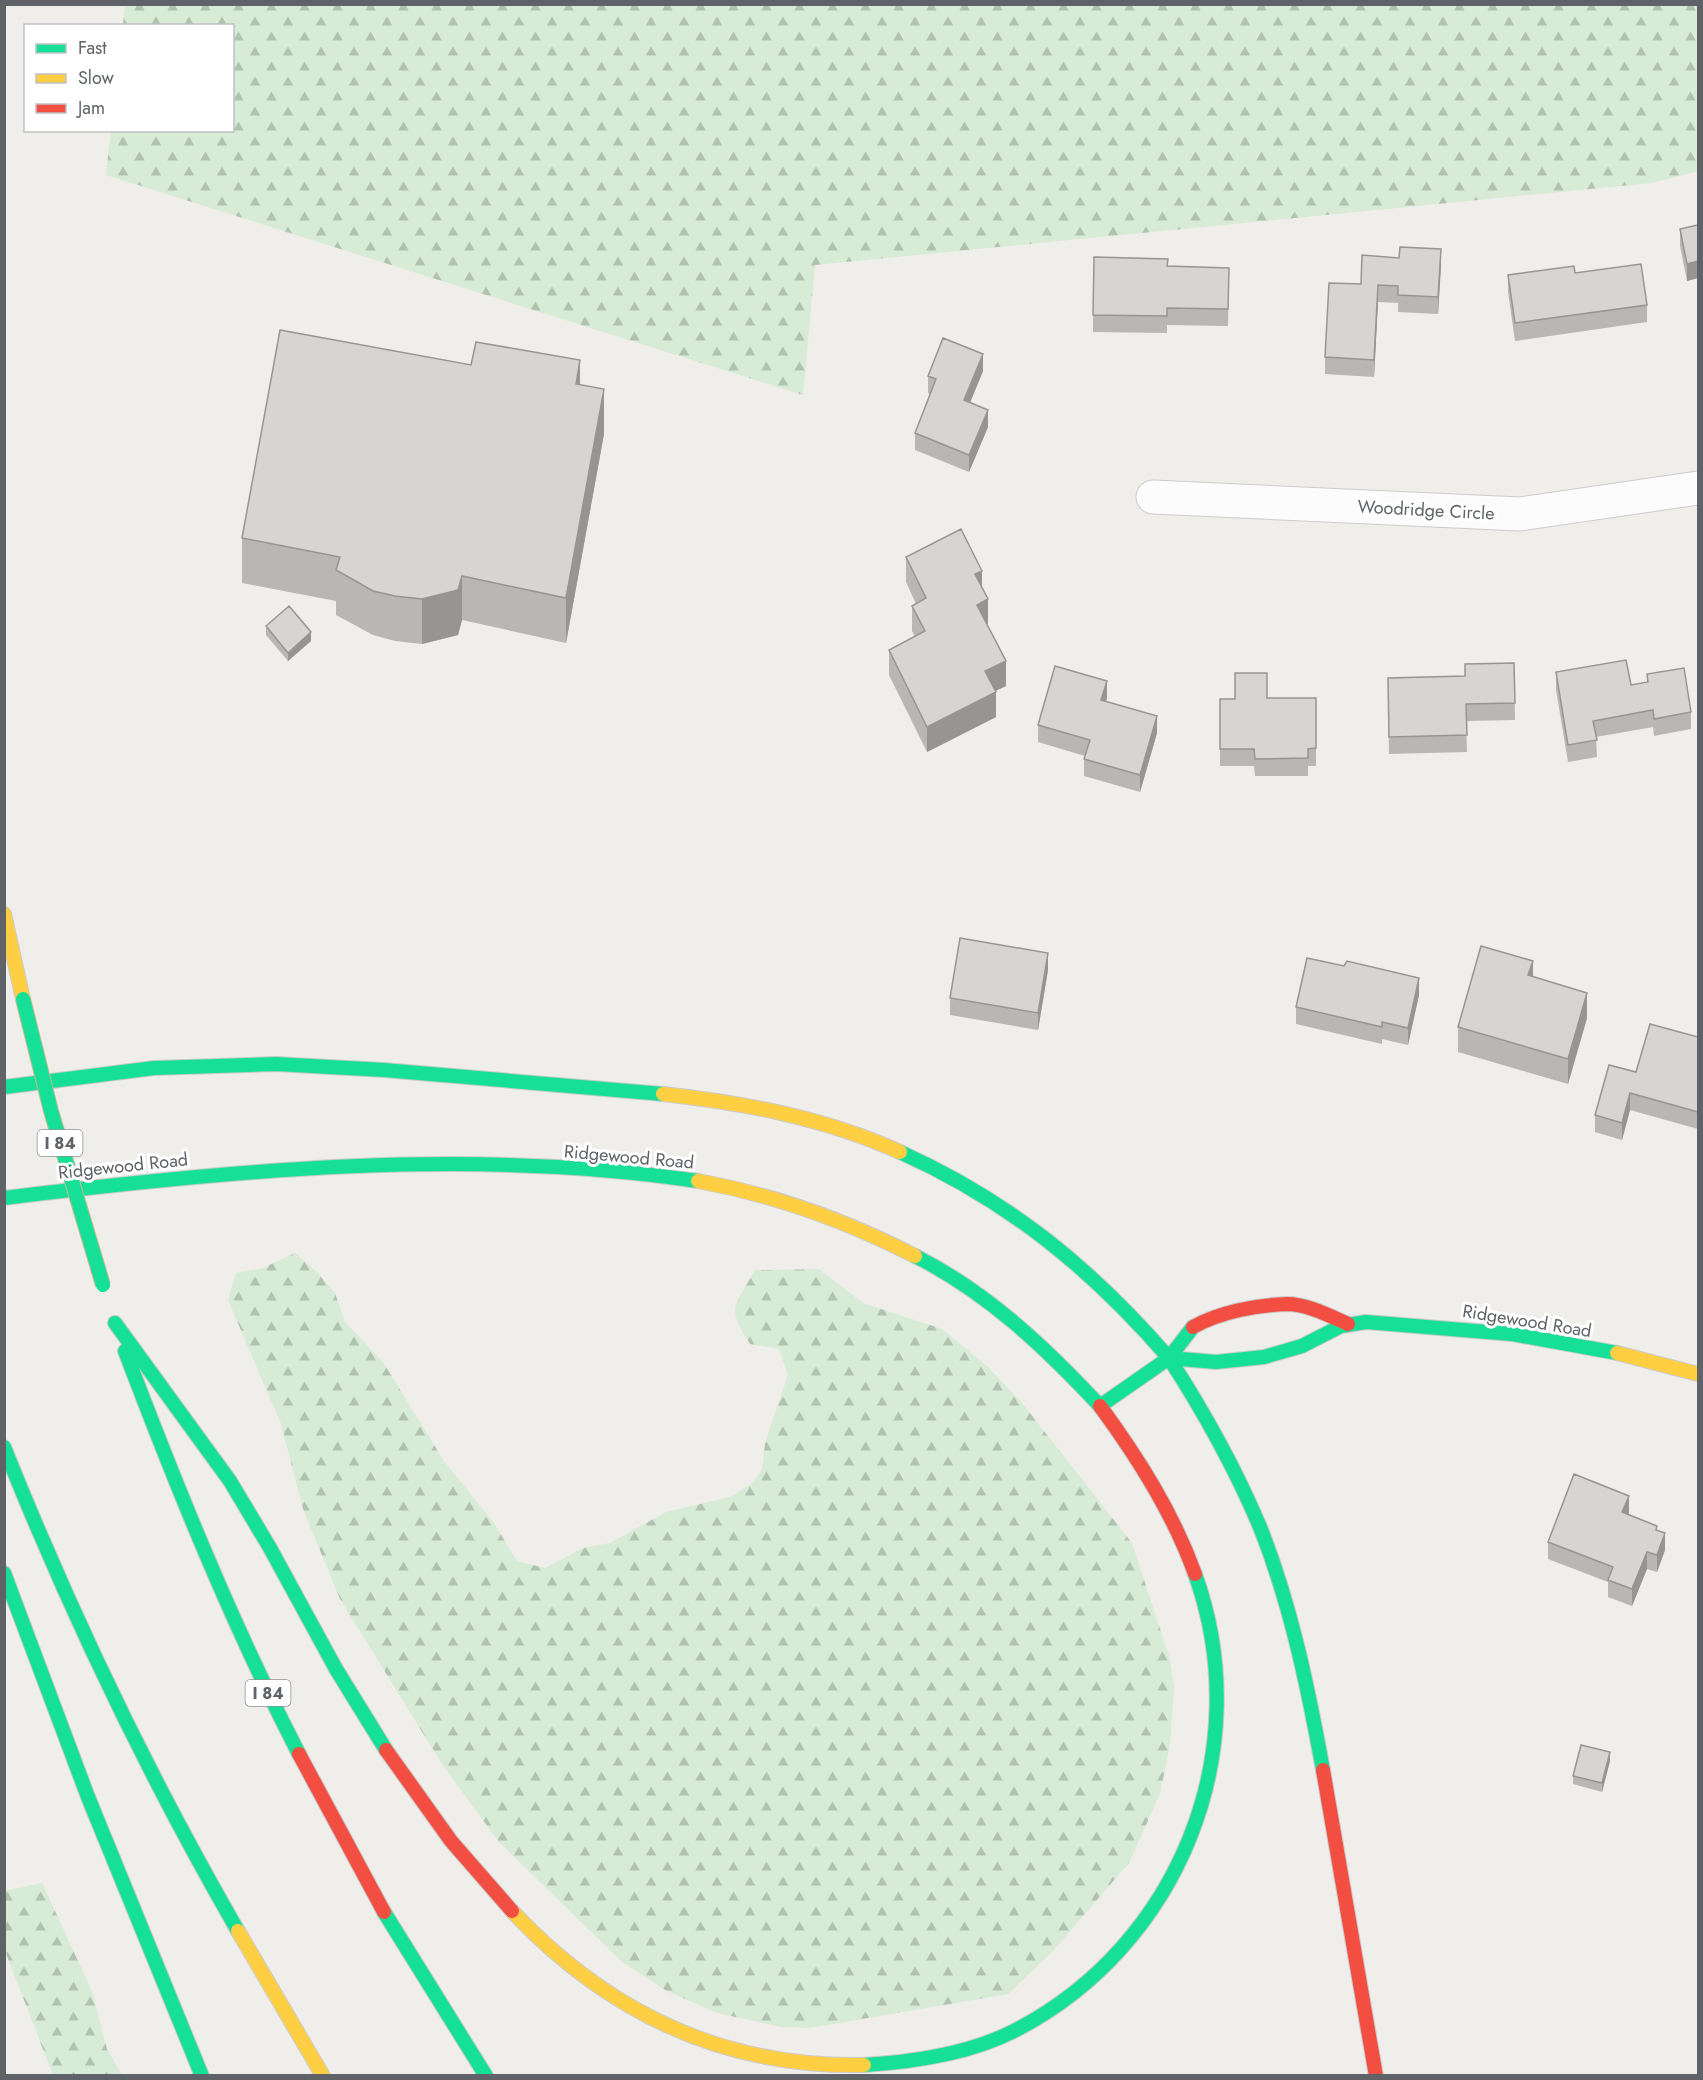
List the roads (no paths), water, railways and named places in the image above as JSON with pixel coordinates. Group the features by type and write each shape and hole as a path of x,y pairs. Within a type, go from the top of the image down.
{"main road":[{"name":"I 84","path":"4,914 54,1122 105,1290"},
{"path":"4,1087 46,1080 164,1068 273,1066 427,1074 737,1104 769,1110 853,1134 910,1157 967,1186 1016,1215 1060,1247 1104,1285 1143,1325 1192,1393 1241,1487 1266,1544 1284,1599 1321,1759 1376,2076"},
{"name":"Ridgewood Road","path":"4,1198 213,1174 373,1164 582,1170 700,1181 752,1192 835,1217 909,1252 1014,1321 1061,1362 1100,1406 1168,1358 1191,1328 1214,1315 1288,1304 1303,1306 1348,1324 1443,1327 1521,1337 1606,1352 1698,1374"},
{"name":"I 84","path":"486,2076 374,1895 297,1752 195,1533 114,1319 237,1492 353,1698 401,1770 492,1890 564,1960 598,1986 649,2016 710,2045 756,2058 803,2065 856,2066 936,2056 992,2041 1038,2019 1081,1988 1123,1947 1170,1882 1191,1842 1209,1781 1216,1729 1217,1676 1210,1623 1195,1574 1165,1507 1133,1452 1100,1406"},
{"name":"Ridgewood Road","path":"1168,1358 1196,1362 1222,1362 1294,1350 1348,1324"},
{"path":"4,1447 68,1602 121,1711 180,1824 323,2076"},
{"path":"4,1573 88,1797 202,2076"}],"street":[{"name":"Woodridge Circle","path":"1153,497 1520,514 1698,488"}]}
